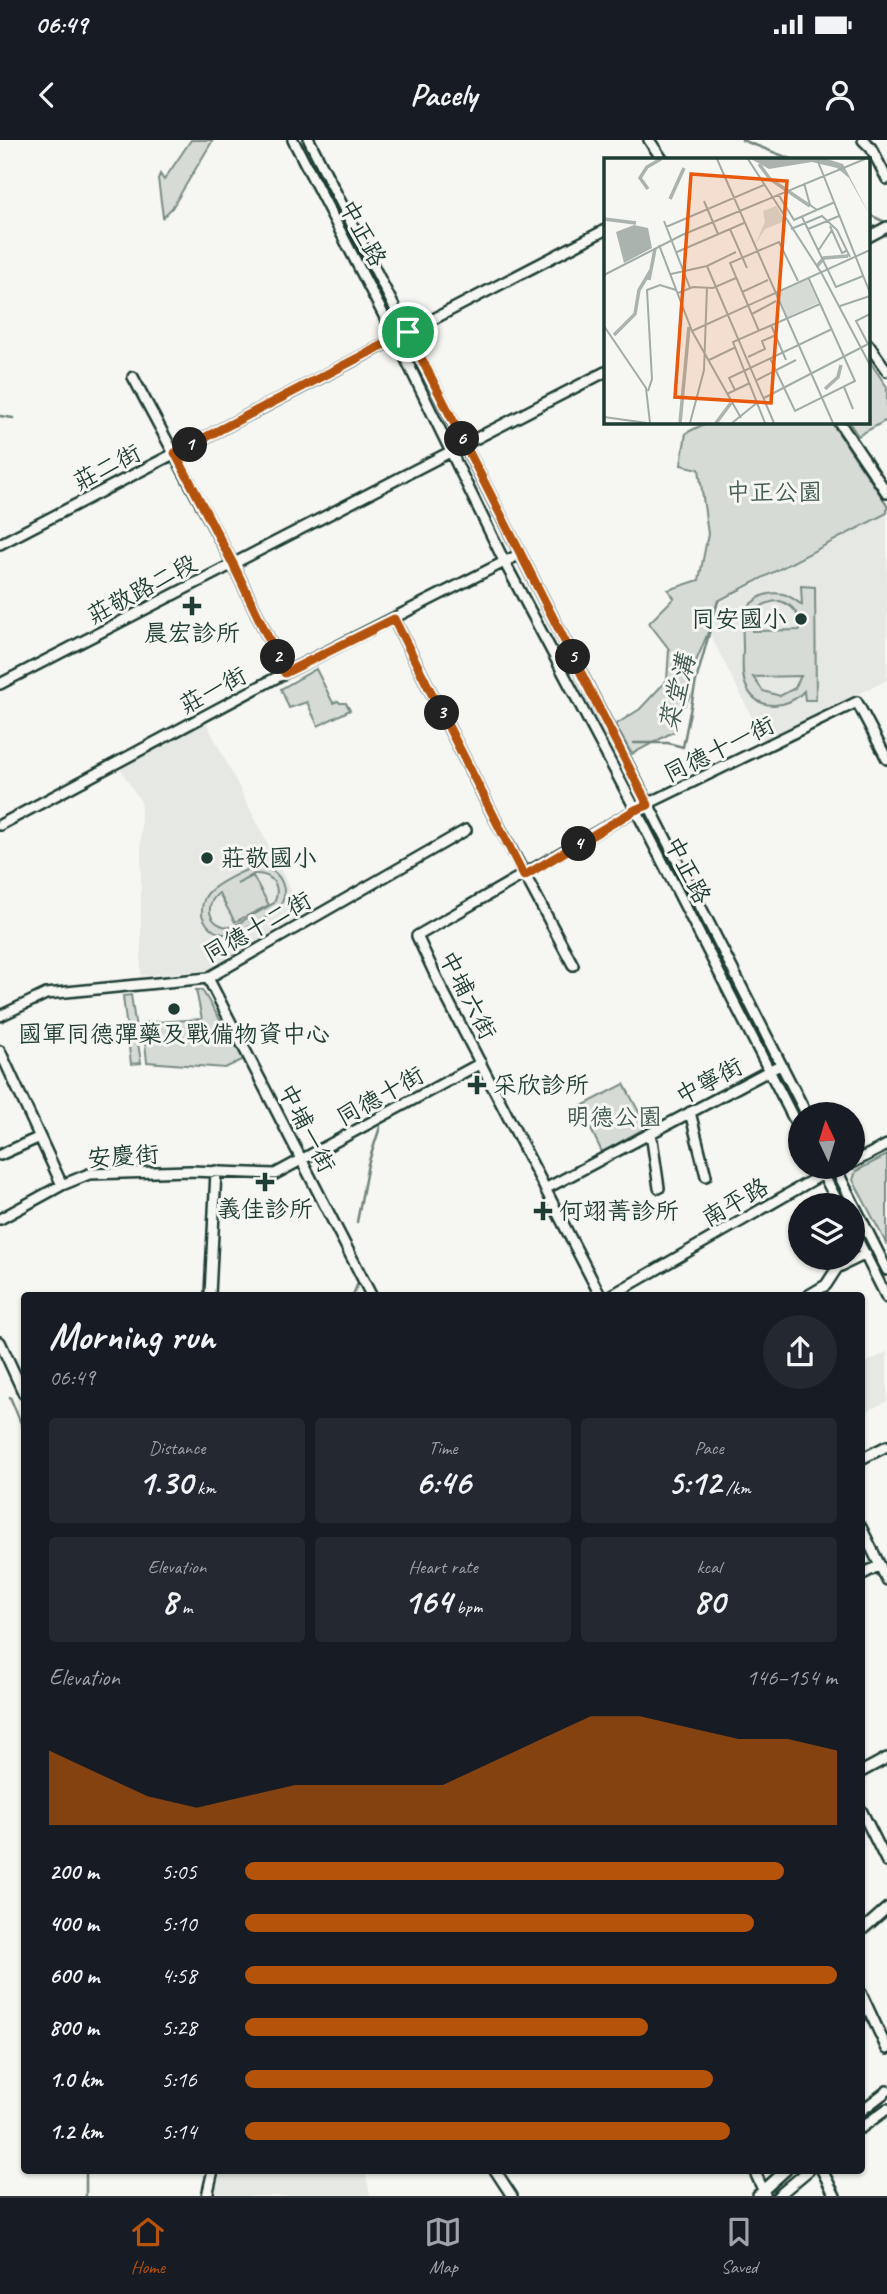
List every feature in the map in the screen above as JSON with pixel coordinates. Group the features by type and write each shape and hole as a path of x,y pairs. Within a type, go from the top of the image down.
{"street":[{"name":"中正路","path":"293,140 396,339 505,563 788,1108"},
{"name":"中正路","path":"309,140 800,1102"},
{"path":"649,140 661,158"},
{"path":"863,140 871,148 887,179"},
{"path":"870,235 887,227"},
{"name":"莊二街","path":"0,544 604,231"},
{"path":"870,347 887,371"},
{"name":"莊敬路二段","path":"0,684 604,373"},
{"path":"133,377 233,564 285,673"},
{"path":"840,424 887,493"},
{"name":"莊一街","path":"0,825 285,673 520,554"},
{"path":"394,619 572,965"},
{"name":"同德十一街","path":"417,936 635,810 856,702 887,759"},
{"name":"同德十二街","path":"0,1016 46,994 208,978 466,830"},
{"name":"中埔六街","path":"417,936 598,1292"},
{"name":"中埔一街","path":"208,978 369,1292"},
{"path":"0,1051 62,1185"},
{"name":"同德十街","path":"216,1171 275,1174 481,1063"},
{"name":"中寧街","path":"545,1189 780,1065"},
{"path":"690,1112 706,1176"},
{"path":"651,1133 659,1188"},
{"path":"0,1155 40,1137"},
{"path":"865,1156 887,1145"},
{"path":"210,1292 216,1171"},
{"name":"安慶街","path":"0,1219 62,1185 89,1174 216,1171"},
{"name":"南平路","path":"617,1292 806,1180"},
{"path":"844,1180 887,1270"},
{"path":"815,1292 826,1286 837,1268 866,1254 887,1298"},
{"path":"0,1342 21,1388"},
{"path":"865,1458 887,1446"},
{"path":"865,1535 887,1580"},
{"path":"865,1573 880,1565"},
{"path":"865,1770 887,1758"},
{"path":"865,1818 887,1862"},
{"path":"865,1927 887,1908"},
{"path":"865,2002 887,2049"},
{"path":"865,2107 887,2091"},
{"path":"865,2125 887,2109"},
{"path":"207,2196 212,2174"},
{"path":"498,2174 512,2196"},
{"path":"755,2174 762,2194 782,2174"},
{"path":"778,2196 804,2174"},
{"path":"824,2174 835,2196"}],"shaded area":[{"name":"同安國小","path":"887,513 887,680 764,741 711,636 721,602"},
{"name":"莊敬國小","path":"206,722 303,914 210,970 141,976 141,802 120,768"},
{"path":"887,1352 887,1401 865,1412 865,1361 866,1363"},
{"path":"214,2174 366,2174 370,2196 211,2196"}],"green space":[{"path":"191,140 213,140 172,208 163,217 158,179 160,174 164,180"},
{"path":"870,362 887,387 887,420 858,436 850,424 870,424"},
{"name":"中正公園","path":"704,424 832,424 887,505 887,513 718,601 690,676 690,696 679,714 675,731 632,754 615,725 640,709 667,680 669,649 649,623 674,598 668,590 699,580 708,534 699,469 681,465 686,433"},
{"path":"801,586 815,587 816,700 805,700 804,691 782,704 765,704 751,694 744,682 745,614 752,603 769,594 786,595 802,605","holes":["780,601 796,612 800,630 752,631 753,619 758,609 767,603","801,676 795,688 780,696 763,691 753,677"]},
{"path":"316,669 333,703 346,703 350,710 318,726 307,702 289,708 281,689"},
{"path":"254,867 267,868 279,878 284,891 281,905 276,912 246,928 226,934 217,932 202,915 206,896 224,881","holes":["254,874 270,878 276,886 274,903 232,927 218,924 210,910 219,893 235,922 269,905 253,876 237,884"]},
{"path":"196,990 202,990 244,1059 225,1068 147,1062 143,1023 202,1019"},
{"path":"131,995 141,1063 131,1064 123,996"},
{"name":"明德公園","path":"624,1084 647,1127 602,1152 580,1107"},
{"path":"887,1155 887,1245 865,1203 865,1193 860,1193 853,1180 865,1179 865,1166"}],"waterway":[{"path":"742,140 788,158"},
{"path":"870,215 887,223"},
{"path":"0,416 13,418"},
{"name":"菜堂溝","path":"634,743 668,743 683,747 696,681 718,601"},
{"name":"菜堂溝","path":"357,1222 368,1164 380,1127"},
{"name":"菜堂溝","path":"354,1292 358,1283"},
{"path":"10,1397 21,1423"},
{"path":"86,2174 86,2196"}],"place":[{"name":"晨宏診所","path":"192,606"},
{"name":"同安國小","path":"801,619"},
{"name":"莊敬國小","path":"207,858"},
{"name":"國軍同德彈藥及戰備物資中心","path":"174,1009"},
{"name":"采欣診所","path":"477,1085"},
{"name":"義佳診所","path":"265,1182"},
{"name":"何翊菁診所","path":"543,1211"}],"route":[{"path":"408,332 648,805 635,810 524,876 394,619 285,673 233,564 175,453 408,332"}]}
